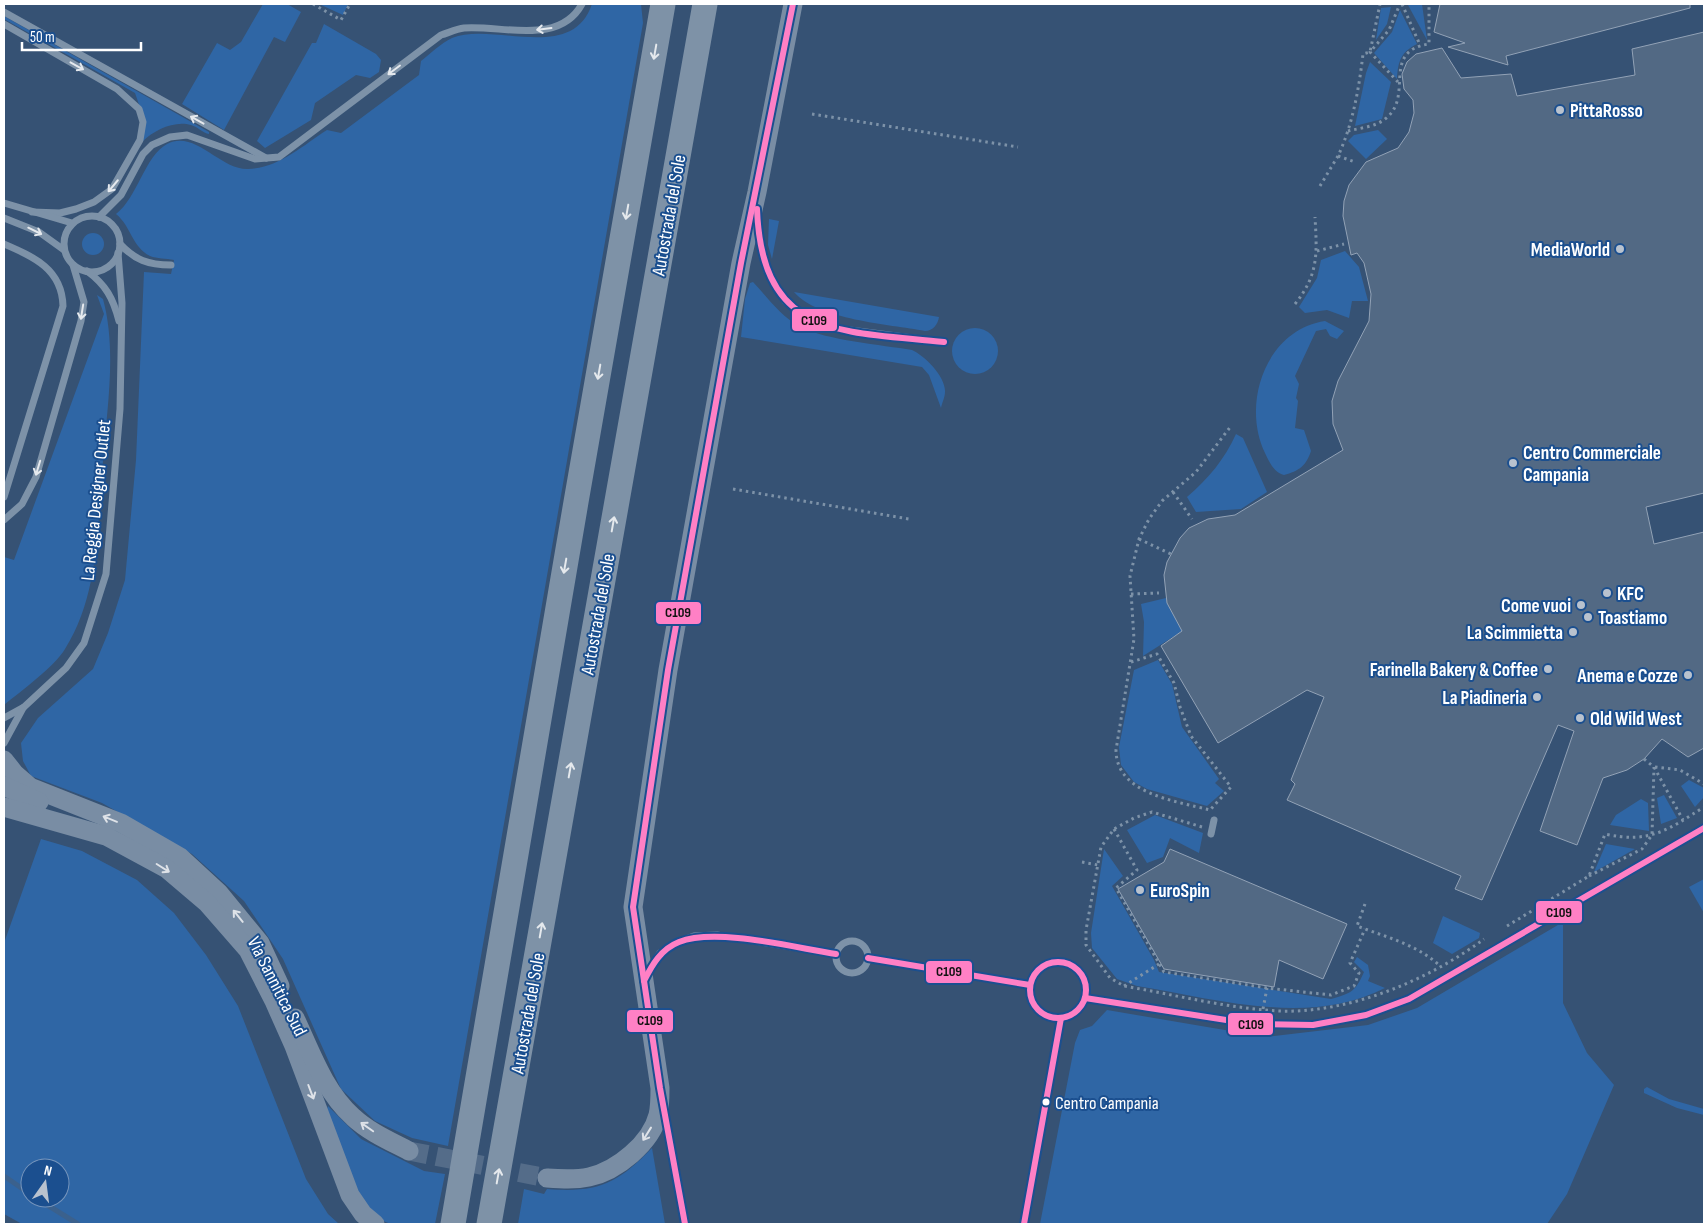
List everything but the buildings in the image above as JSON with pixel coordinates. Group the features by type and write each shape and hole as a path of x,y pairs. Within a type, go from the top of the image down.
{"highway":[{"name":"Autostrada del Sole","path":"453,1224 663,4"},
{"name":"Autostrada del Sole","path":"489,1224 705,4"}],"street":[{"path":"547,1178 568,1180 590,1177 609,1170 633,1153 646,1137 658,1116 660,1088 633,907 634,897 669,661 741,264 757,192 792,4"},
{"name":"Via Sannitica Sud","path":"4,760 15,774 30,786 121,823 180,857 219,893 260,943 329,1091 353,1117 372,1131 409,1151"},
{"name":"Via Sannitica Sud","path":"4,786 42,804 68,825"},
{"name":"Via Sannitica Sud","path":"4,807 106,836 166,869 207,903 248,950 294,1046 350,1196 363,1214 375,1224"}],"lane":[{"path":"99,217 121,195 143,154 152,145 170,137 187,135 255,159 279,157 441,35 463,28 548,30 576,16 582,4"},
{"path":"4,12 266,158"},
{"path":"4,24 117,88 139,109 143,122 140,140 112,189 94,202 76,209 60,213 32,212"},
{"path":"757,192 757,226 767,271 785,301 808,319 834,328 944,342"},
{"path":"4,203 72,223"},
{"path":"64,250 66,231 72,223 80,218 99,217 114,227 120,244 140,262 155,265 171,265"},
{"path":"4,218 39,232 64,250 73,265 84,302 81,321 36,477 22,504 4,520"},
{"path":"4,244 30,255 49,271 59,282 63,306 4,497"},
{"path":"73,265 86,271 99,271 107,267 118,253 120,244"},
{"name":"La Reggia Designer Outlet","path":"4,718 24,706 66,668 84,643 106,574 120,409 122,303 118,253"},
{"name":"La Reggia Designer Outlet","path":"86,271 107,288 114,302 121,329"},
{"name":"La Reggia Designer Outlet","path":"4,743 24,706"},
{"path":"1211,833 1214,820"},
{"path":"1084,998 1252,1024 1313,1025 1366,1015 1409,999 1704,828"},
{"path":"644,981 650,966 660,953 676,943 694,936 717,935 836,954"},
{"path":"856,941 864,945 868,958 864,968 849,972 841,968 836,954 841,945 856,941"},
{"path":"868,958 1030,985"},
{"path":"1058,962 1066,964 1080,974 1086,990 1084,998 1076,1012 1062,1018 1052,1018 1037,1010 1030,994 1030,985 1043,966 1058,962"},
{"path":"1024,1223 1062,1018"},
{"path":"660,1088 685,1224"}],"path":[{"path":"313,4 341,20 350,4"},
{"path":"1370,52 1380,4"},
{"path":"1320,186 1338,156 1348,131 1358,94 1364,54 1370,52 1389,30 1401,4"},
{"path":"1401,4 1420,45"},
{"path":"1348,131 1370,126 1390,116 1398,102 1398,83 1406,54 1420,45 1429,44 1429,4"},
{"path":"1370,52 1398,83"},
{"path":"812,114 1018,147"},
{"path":"1338,156 1355,162"},
{"path":"1295,304 1313,275 1317,251 1316,217"},
{"path":"1317,251 1344,244"},
{"path":"1131,662 1156,654 1174,683 1180,707 1191,736 1231,787 1210,810 1136,787 1121,774 1116,758 1116,750 1134,639 1130,576 1138,539 1162,501 1196,472 1231,426"},
{"path":"733,489 909,519"},
{"path":"1173,492 1192,518"},
{"path":"1138,539 1171,554"},
{"path":"1131,594 1159,593"},
{"path":"1644,759 1654,767 1683,820"},
{"path":"1654,767 1680,770 1704,784"},
{"path":"1507,926 1589,876 1642,849 1652,836 1654,767"},
{"path":"1589,876 1605,834 1623,838 1642,839 1683,820 1704,807"},
{"path":"1211,833 1152,812 1114,829 1101,847 1086,930 1086,945 1110,978 1124,986 1263,1009 1279,1011 1327,1008 1370,998 1440,966 1484,939"},
{"path":"1114,829 1137,870 1116,888 1164,972 1267,988 1331,995 1354,986 1359,972 1350,963 1365,929"},
{"path":"1082,862 1098,865"},
{"path":"1365,904 1357,926 1408,945 1431,958 1440,966"},
{"path":"1124,986 1159,964"},
{"path":"1263,1009 1267,988"}],"shaded area":[{"path":"263,4 287,4 301,12 285,42 274,37 224,130 182,104 217,43 230,50 241,42"},
{"path":"319,4 348,4 343,15"},
{"path":"592,4 641,4 643,23 448,1146 412,1138 375,1121 341,1089 283,959 244,901 192,854 102,803 31,776 23,761 21,743 38,718 93,669 108,633 125,580 136,460 144,272 171,274 174,260 153,257 144,252 116,214 130,198 152,158 167,144 177,141 188,142 198,146 238,168 259,168 270,165 290,155 327,130 341,133 419,75 421,61 452,38 469,34 549,37 567,32 582,22"},
{"path":"1422,4 1427,40 1408,5"},
{"path":"1391,7 1387,24 1376,40 1381,8"},
{"path":"1400,10 1417,44 1407,50 1401,58 1397,79 1374,53 1392,32"},
{"path":"4,16 209,132 209,134 191,125 178,124 165,127 143,141 143,116 135,93 4,19"},
{"path":"324,24 376,54 381,60 379,72 370,78 356,75 315,103 311,120 265,148 257,141 312,43 316,43"},
{"path":"1370,62 1391,82 1382,119 1355,126 1366,73"},
{"path":"1378,130 1387,139 1366,159 1348,141 1354,135"},
{"path":"769,219 779,221 772,259 768,245"},
{"path":"89,233 97,233 104,240 104,248 97,255 89,255 82,248 82,240"},
{"path":"1345,251 1359,267 1368,301 1352,301 1349,318 1327,310 1305,313 1299,307 1317,278 1321,260"},
{"path":"753,282 781,313 811,332 855,342 912,350 917,353 934,368 942,380 945,396 941,408 929,375 922,367 741,337 745,299 750,283"},
{"path":"794,292 939,317 935,327 925,331 874,323 837,315 820,309 805,301"},
{"path":"97,295 103,299 107,318 110,379 98,533 91,582 85,605 65,649 45,671 4,705 4,557 14,560 104,314"},
{"path":"1325,321 1344,331 1337,339 1330,336 1326,329 1316,331 1295,376 1299,384 1296,398 1298,401 1295,428 1304,430 1311,451 1307,461 1301,467 1294,472 1284,475 1277,472 1270,463 1258,433 1256,413 1258,392 1264,372 1274,354 1287,338 1304,327"},
{"path":"980,328 984,329 994,338 997,342 997,360 988,370 980,374 970,374 962,370 953,360 952,346 956,338 966,329"},
{"path":"1236,434 1243,438 1267,492 1241,509 1196,512 1187,497 1215,468"},
{"path":"1166,598 1184,630 1143,656 1144,622 1141,604"},
{"path":"1158,660 1172,684 1182,727 1219,779 1215,783 1224,791 1207,806 1147,789 1134,782 1121,765 1119,747 1134,670"},
{"path":"1689,780 1704,788 1704,797 1695,807 1681,786"},
{"path":"1664,795 1677,818 1661,824 1657,798"},
{"path":"1641,799 1648,803 1649,831 1610,825 1616,815"},
{"path":"1155,815 1203,833 1199,853 1170,838 1163,857 1147,863 1127,830"},
{"path":"41,839 82,851 137,880 174,913 206,955 238,1006 306,1179 328,1214 339,1224 22,1224 4,1214 4,943"},
{"path":"1606,844 1635,849 1594,872"},
{"path":"1104,849 1123,876 1112,886 1159,972 1331,999 1352,991 1358,984 1364,972 1354,962 1357,957 1368,965 1370,976 1368,981 1385,988 1356,1000 1325,1006 1263,1007 1137,986 1117,979 1092,948 1091,933"},
{"path":"1704,879 1704,913 1689,887"},
{"path":"1443,916 1480,933 1479,938 1452,954 1433,943"},
{"path":"1563,922 1563,1003 1587,1053 1614,1085 1567,1194 1547,1224 1040,1224 1075,1043 1080,1030 1092,1026 1107,1010 1266,1037 1368,1025 1417,1008"},
{"path":"1647,1087 1669,1099 1704,1109 1704,1115 1677,1108 1644,1093 1644,1089"},
{"path":"328,1106 361,1139 424,1171 445,1174 435,1224 392,1224 379,1218 368,1208 358,1193 342,1159 326,1112"},
{"path":"652,1148 665,1224 518,1224 524,1189 544,1194 547,1189 580,1189 606,1184 628,1170"}],"waterway":[{"path":"4,1176 20,1187"},
{"path":"52,1208 78,1224"}],"tunnel":[{"path":"409,1151 547,1178"}],"transit line":[{"name":"C109","path":"685,1224 660,1088 633,907 668,670 741,263 793,4"},
{"name":"C109","path":"757,209 762,252 774,283 791,305 814,320 841,329 872,335 944,342"},
{"name":"C109","path":"1085,998 1252,1024 1313,1025 1366,1015 1409,999 1704,828"},
{"name":"C109","path":"644,981 662,953 679,942 695,938 714,937 756,940 836,954"},
{"name":"C109","path":"868,958 1030,985"},
{"name":"C109","path":"1058,962 1069,964 1078,970 1084,979 1086,990 1084,1001 1078,1010 1069,1016 1058,1018 1047,1016 1038,1010 1032,1001 1030,990 1032,979 1038,970 1047,964 1058,962"},
{"name":"C109","path":"1024,1224 1061,1018"}],"place":[{"name":"PittaRosso","path":"1560,110"},
{"name":"MediaWorld","path":"1620,249"},
{"name":"Centro Commerciale Campania","path":"1513,463"},
{"name":"KFC","path":"1607,593"},
{"name":"Come vuoi","path":"1581,605"},
{"name":"Toastiamo","path":"1588,617"},
{"name":"La Scimmietta","path":"1573,632"},
{"name":"Farinella Bakery & Coffee","path":"1548,669"},
{"name":"Anema e Cozze","path":"1688,675"},
{"name":"La Piadineria","path":"1537,697"},
{"name":"Old Wild West","path":"1580,718"},
{"name":"EuroSpin","path":"1140,890"},
{"name":"Centro Campania","path":"1046,1102"}]}
